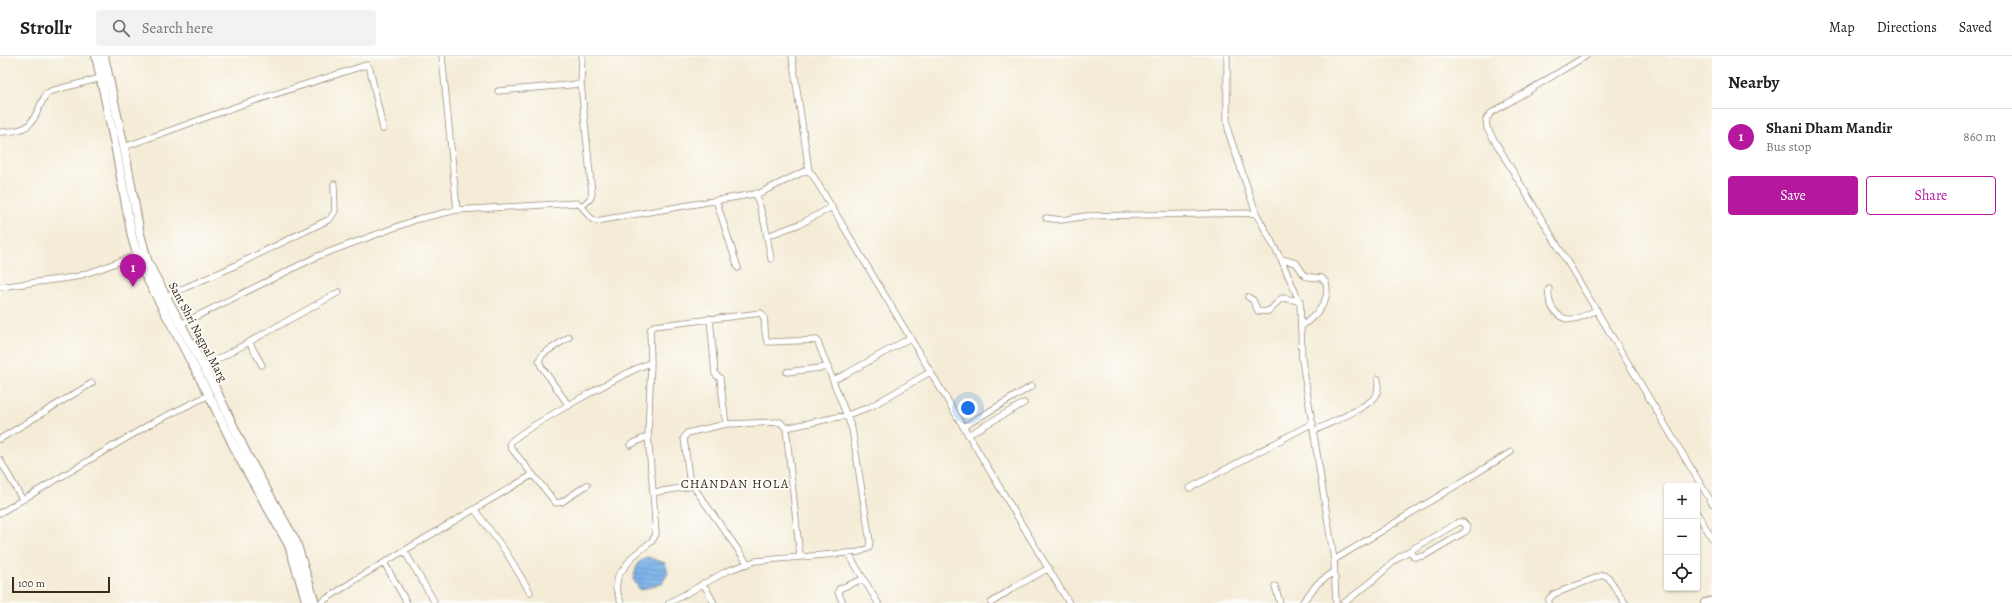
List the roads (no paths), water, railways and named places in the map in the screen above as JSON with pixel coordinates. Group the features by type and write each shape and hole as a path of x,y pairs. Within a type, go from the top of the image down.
{"main road":[{"name":"Sant Shri Nagpal Marg","path":"96,56 146,277 209,394 240,459 289,545 306,603"},
{"name":"Sant Shri Nagpal Marg","path":"104,56 124,147 140,254 166,296 204,367 246,455 296,542 315,603"},
{"path":"1705,603 1712,601"}],"street":[{"path":"442,56 457,210"},
{"path":"582,56 581,84 592,194 590,199 582,206"},
{"path":"792,56 809,171 1069,603"},
{"path":"1227,56 1228,128 1256,213 1281,259 1300,301 1302,360 1334,560 1336,603"},
{"path":"1586,56 1491,113 1486,119 1490,132 1598,310 1712,503"},
{"path":"124,147 238,106 367,65 370,69 382,129"},
{"path":"0,132 18,131 27,128 46,94 51,91 101,78"},
{"path":"498,91 581,84"},
{"path":"181,324 318,256 418,219 457,210 578,203 582,206 590,218 596,221 767,191 804,170 809,171"},
{"path":"166,296 228,269 330,219 335,211 334,184"},
{"path":"756,193 771,259"},
{"path":"716,200 738,268"},
{"path":"767,236 800,224 832,207"},
{"path":"1046,218 1062,220 1086,216 1256,213"},
{"path":"0,287 75,277 140,254"},
{"path":"1281,259 1296,263 1303,276 1306,278 1322,278 1326,283 1326,299 1313,318 1302,326"},
{"path":"1549,289 1548,299 1551,305 1555,311 1564,318 1576,318 1598,310"},
{"path":"204,367 339,292"},
{"path":"1248,297 1253,300 1258,311 1264,312 1270,310 1282,298 1300,301"},
{"path":"621,603 616,588 618,576 636,552 652,541 656,534 648,436 651,328 654,326 710,318 761,313 764,315 765,337 768,342 818,340 853,433 870,545 862,552 760,560 726,571 669,603"},
{"path":"710,318 715,374 720,378 726,424"},
{"path":"569,337 543,354 539,360 541,366 569,406"},
{"path":"833,380 910,338"},
{"path":"249,342 262,365"},
{"path":"586,486 562,502 556,503 511,448 510,443 533,426 623,376 651,363"},
{"path":"787,372 828,367"},
{"path":"786,428 847,415 870,407 930,372"},
{"path":"1314,431 1358,409 1374,398 1377,392 1378,379"},
{"path":"0,439 92,383"},
{"path":"963,427 1032,386"},
{"path":"0,513 152,423 209,394"},
{"path":"968,435 1024,403"},
{"path":"690,486 684,438 691,431 726,424 780,422 786,428 800,557"},
{"path":"1190,488 1313,424"},
{"path":"630,445 648,436"},
{"path":"1334,560 1511,452"},
{"path":"0,460 22,499"},
{"path":"320,603 358,578 385,564 532,475"},
{"path":"653,491 657,492 690,486 696,488 748,564"},
{"path":"475,510 506,552 530,592"},
{"path":"1700,517 1712,538"},
{"path":"1344,603 1370,583 1392,562 1410,551 1459,522 1463,522 1467,527 1467,530 1463,534 1421,558 1414,557 1410,551"},
{"path":"405,552 434,601"},
{"path":"848,553 878,603"},
{"path":"385,564 406,603"},
{"path":"990,603 1049,568"},
{"path":"1302,603 1318,583 1334,572"},
{"path":"1549,603 1549,599 1554,594 1603,575 1610,580 1625,603"},
{"path":"843,603 838,592 839,589 863,579"},
{"path":"703,583 714,603"},
{"path":"1275,586 1280,603"}],"water":[{"path":"647,557 665,563 668,573 662,583 640,590 633,579 638,563"}],"place":[{"name":"Shani Dham Mandir","path":"133,287"}],"district":[{"name":"CHANDAN HOLA","path":"735,483"}]}
